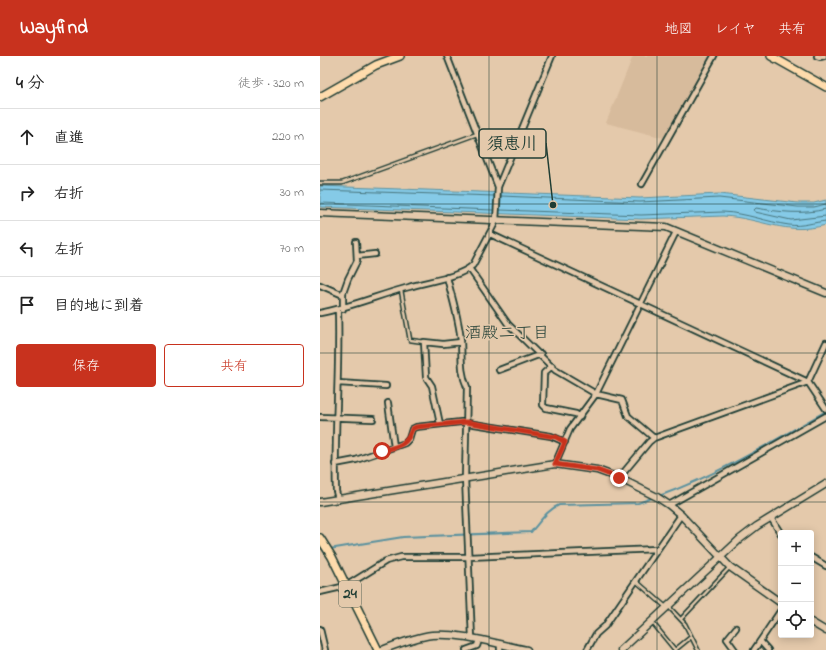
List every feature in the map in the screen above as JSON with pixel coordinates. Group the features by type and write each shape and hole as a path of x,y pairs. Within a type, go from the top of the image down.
{"main road":[{"path":"320,96 376,66 400,56"},
{"path":"771,56 826,87"},
{"name":"24","path":"320,538 378,650"}],"street":[{"path":"447,56 498,189"},
{"path":"320,313 340,309 447,277 469,268 490,234 497,219 498,189 552,56"},
{"path":"642,184 714,56"},
{"path":"817,56 824,56"},
{"path":"320,213 666,227 826,293"},
{"path":"555,464 570,429 596,394 676,232"},
{"path":"490,234 808,382 826,408"},
{"path":"338,499 336,491 335,464 340,309 348,279 356,265 356,242"},
{"path":"357,256 375,254"},
{"path":"469,268 508,324 552,366 596,394 622,400 628,416 654,438"},
{"path":"447,277 461,342 461,364 466,387 466,478 472,638"},
{"path":"320,285 343,296"},
{"path":"440,424 432,386 426,377 424,342 443,344 461,342"},
{"path":"619,478 654,438 808,382 826,343"},
{"path":"499,370 541,354"},
{"path":"552,366 544,373 543,405 546,408 576,414 580,417"},
{"path":"338,384 386,386"},
{"path":"388,403 394,447"},
{"path":"320,417 336,416 373,419"},
{"path":"669,505 826,416"},
{"path":"335,464 356,460 404,443 409,439 412,429 440,424 466,422 556,437 565,442"},
{"path":"320,502 555,464 590,469 619,478 657,497 669,505 681,515 730,567 780,602"},
{"path":"621,650 719,557 746,534 826,484"},
{"path":"587,650 596,634 605,626 635,580 681,515"},
{"path":"771,518 778,530"},
{"path":"320,592 346,586 386,561 401,557 469,557 657,550"},
{"path":"814,559 826,566"},
{"path":"754,650 778,614"},
{"path":"814,624 826,630"},
{"path":"735,650 727,639 736,628"},
{"path":"320,631 325,650"},
{"path":"382,650 396,648 419,637 433,635 472,638 500,647 527,650"},
{"path":"466,650 474,649 479,640"},
{"path":"760,641 768,650"}],"lane":[{"path":"320,183 342,183 478,134"},
{"path":"400,290 410,340 424,342"},
{"path":"681,619 730,567"},
{"path":"635,580 686,624 698,650"},
{"path":"652,622 674,650 691,637"}],"shaded area":[{"path":"633,56 710,56 664,138 606,123"}],"water":[{"path":"320,186 640,198 719,194 798,203 814,203 826,200 826,225 798,229 786,228 737,217 723,216 641,219 320,207"}],"waterway":[{"path":"659,496 681,488 724,468 826,411"},
{"path":"329,549 403,537 531,532 547,513 559,505 638,503 655,497"}],"place":[{"name":"須恵川","path":"553,205"}],"district":[{"name":"酒殿二丁目","path":"507,333"}],"route":[{"path":"382,451 404,443 409,439 412,429 416,427 466,422 556,437 565,442 555,464 597,470 619,478"}]}
